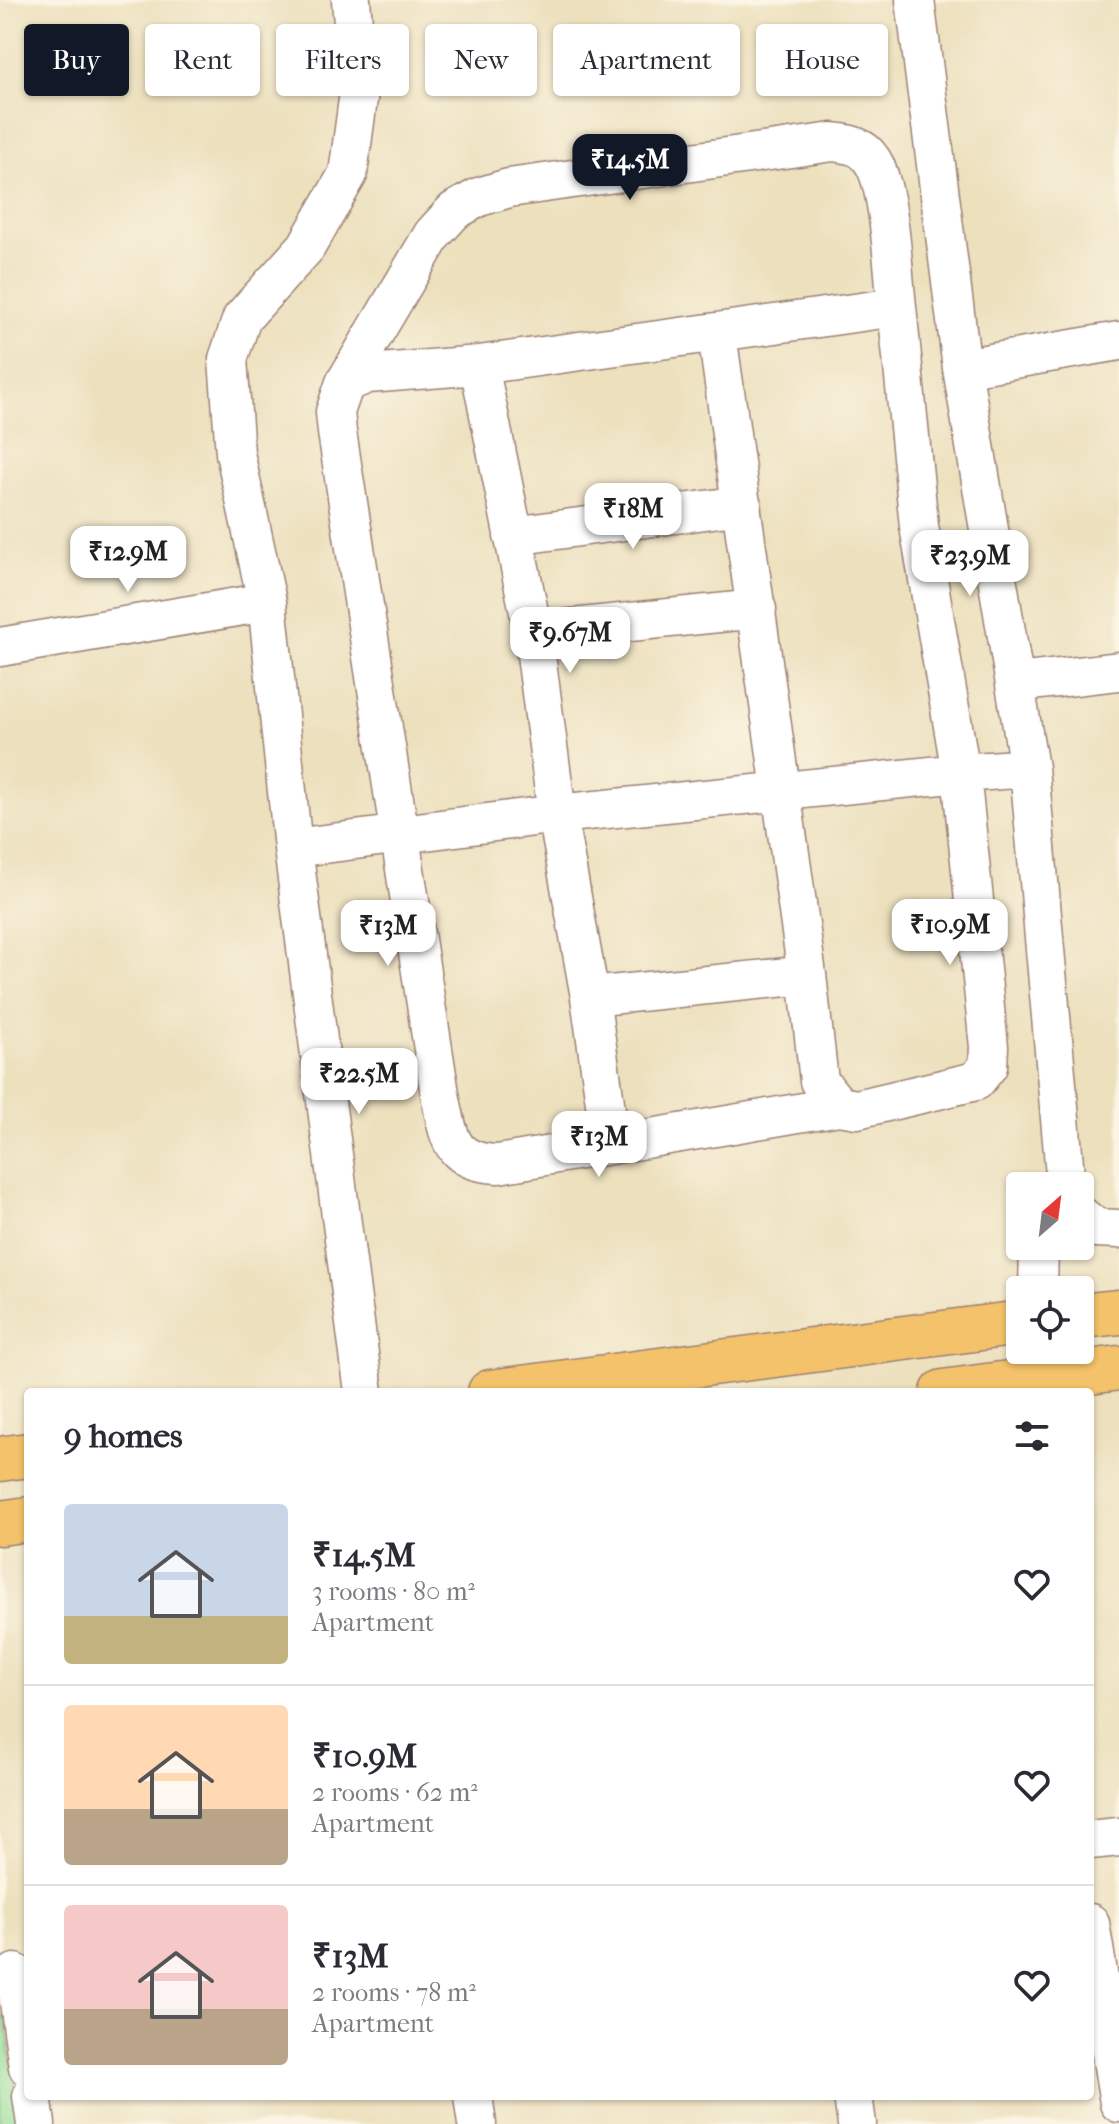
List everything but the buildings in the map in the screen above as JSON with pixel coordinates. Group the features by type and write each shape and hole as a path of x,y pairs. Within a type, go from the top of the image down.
{"main road":[{"path":"1094,1315 1119,1312"},
{"path":"521,1388 1006,1325"},
{"path":"972,1388 1119,1368"},
{"path":"0,1459 24,1456"},
{"path":"0,1523 24,1520"}],"street":[{"path":"351,0 359,92 348,174 306,247 242,318 228,359 235,453 267,602 293,848 363,1388"},
{"path":"915,0 962,368 1029,768 1063,1172"},
{"path":"833,142 853,144 871,157 881,178 919,526 961,773 989,1047 988,1066 976,1081 857,1109 839,1106 498,1164 477,1163 460,1154 450,1139 440,1094 337,432 335,412 345,383 433,234 454,211 479,197 509,188 833,142"},
{"path":"345,383 368,374 479,365 897,307"},
{"path":"717,334 783,788 819,1081 839,1106"},
{"path":"962,368 1119,341"},
{"path":"479,365 533,632 557,814 590,997 611,1145"},
{"path":"513,536 742,505"},
{"path":"0,647 267,602"},
{"path":"533,632 757,609"},
{"path":"1016,683 1119,671"},
{"path":"293,848 397,832 783,788 1029,768"},
{"path":"590,997 807,975"},
{"path":"1094,1226 1119,1229"},
{"path":"1094,1840 1119,1837"},
{"path":"1094,1948 1119,2103"},
{"path":"14,1973 24,2040"},
{"path":"33,2100 36,2124"},
{"path":"474,2100 477,2124"},
{"path":"854,2100 857,2124"}],"green space":[{"path":"6,2017 20,2124 0,2124 0,2018"}]}
